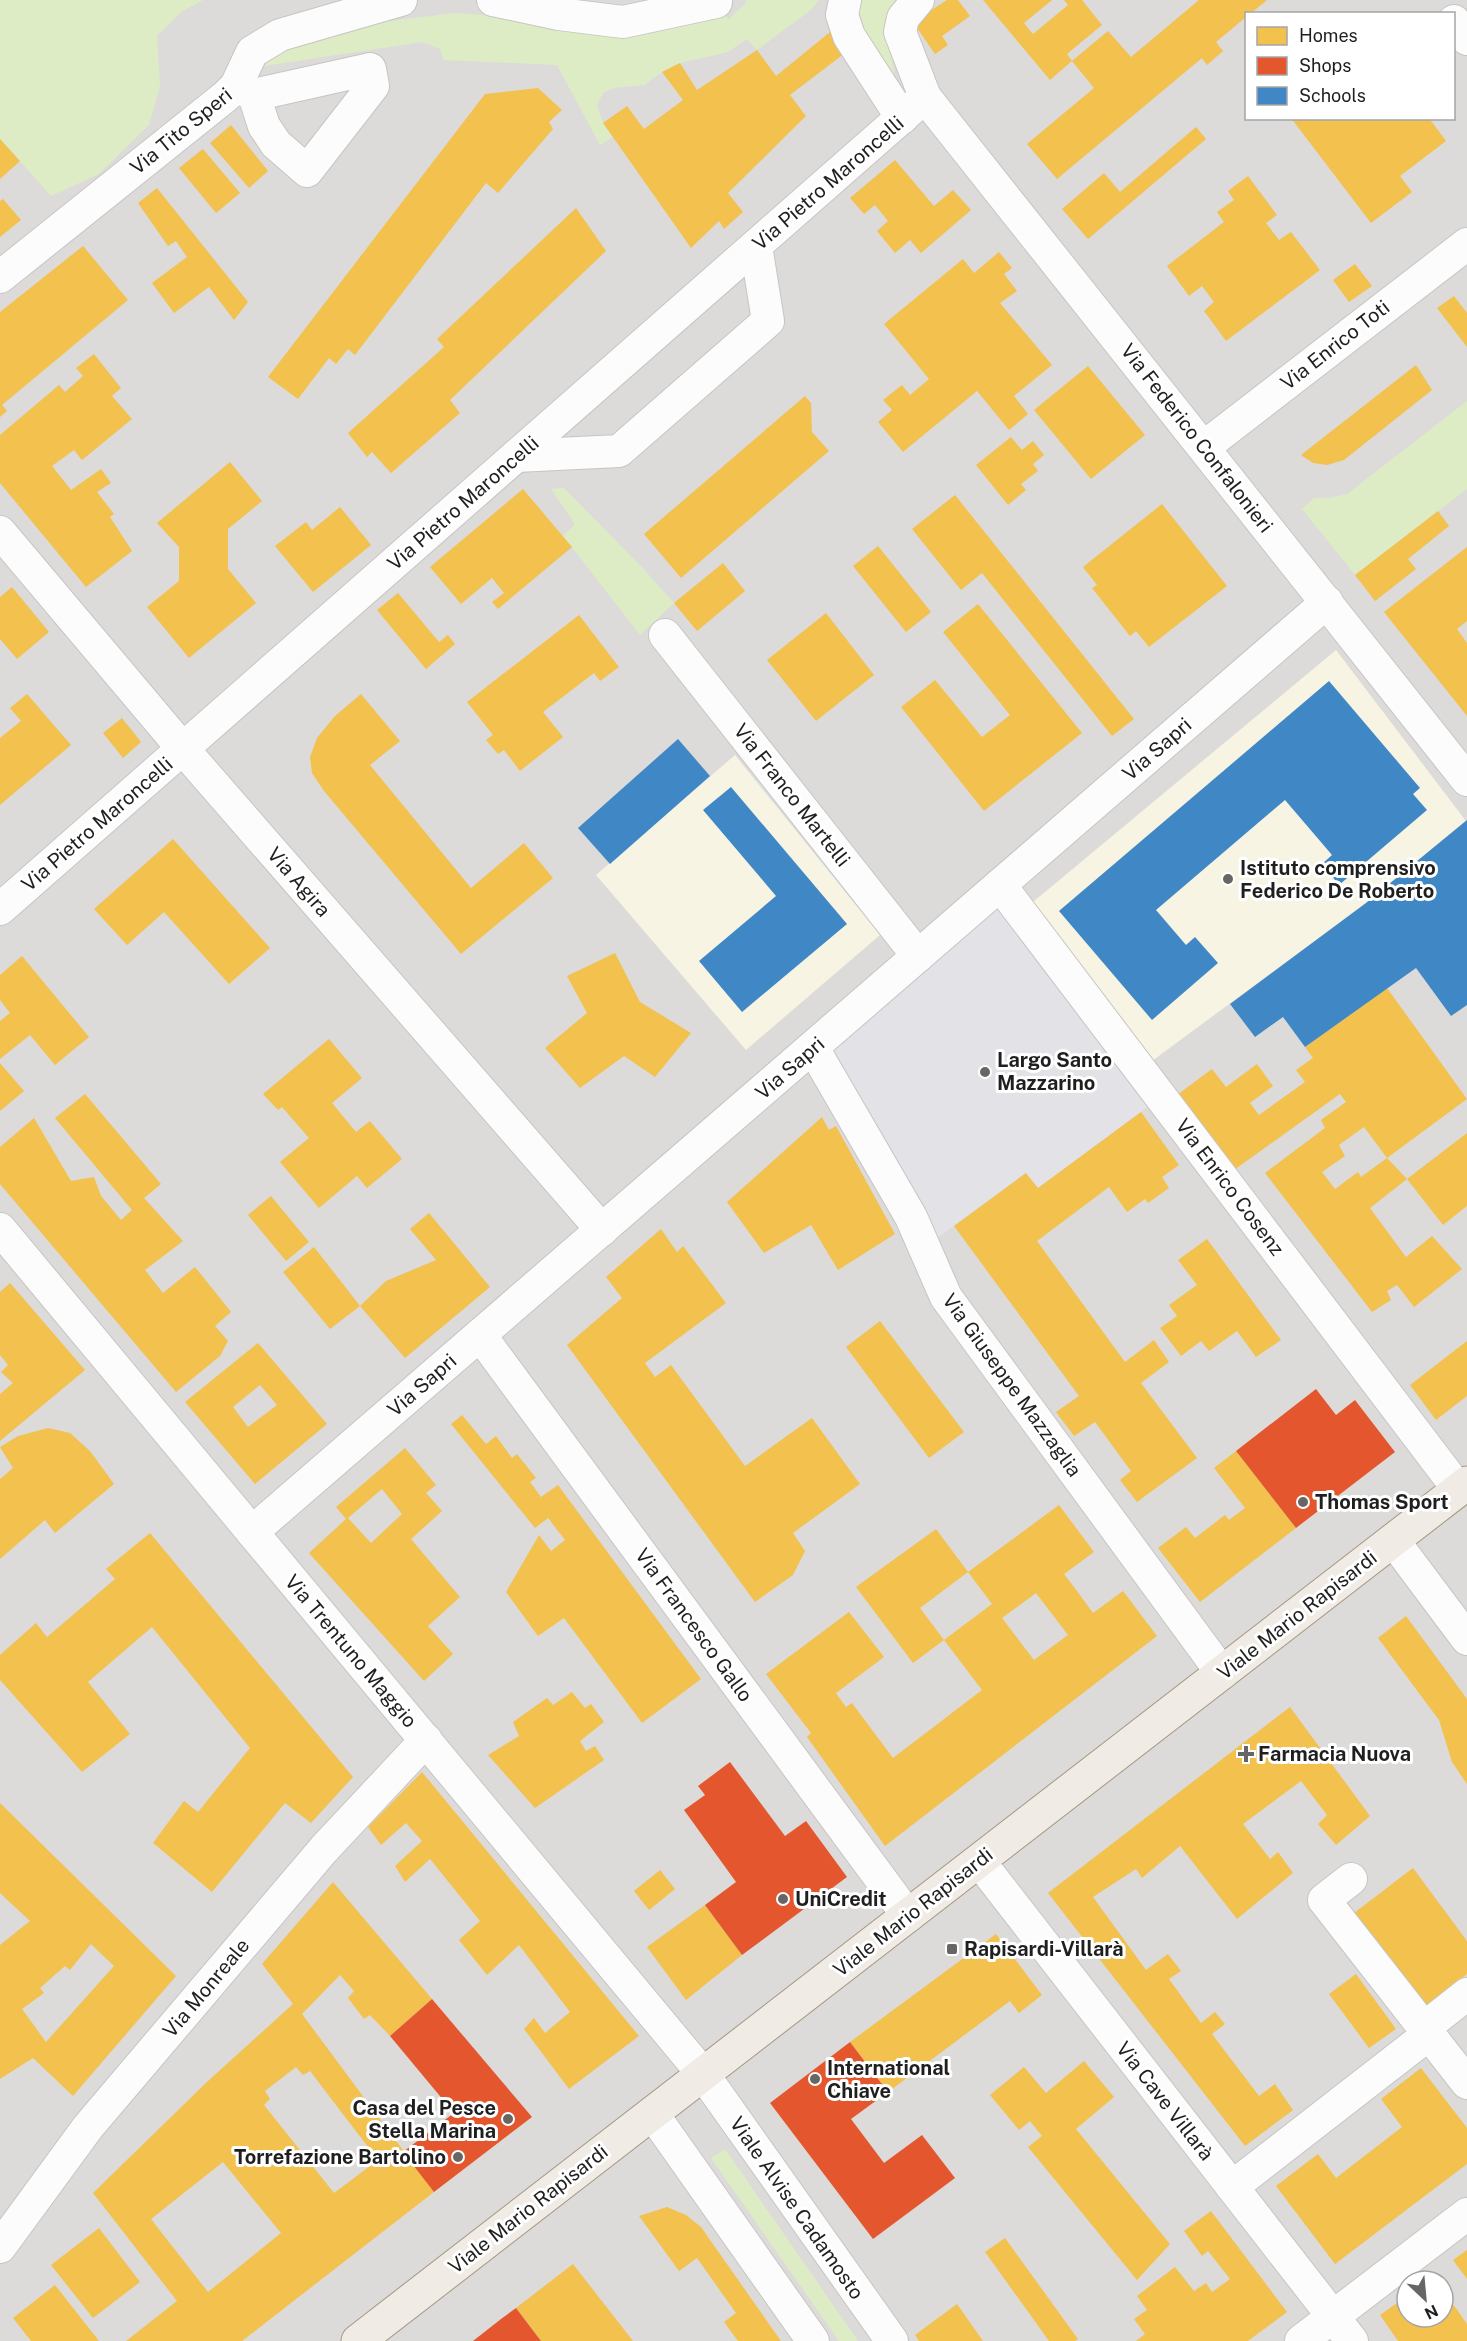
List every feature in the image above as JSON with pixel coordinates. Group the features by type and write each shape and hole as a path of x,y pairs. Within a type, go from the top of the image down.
{"main road":[{"name":"Viale Mario Rapisardi","path":"358,2341 1463,1486"}],"street":[{"name":"Via Tito Speri","path":"0,277 245,91 252,52 280,35 401,0"},
{"path":"493,0 559,14 623,22 716,2"},
{"path":"845,0 842,15 849,36 902,118"},
{"path":"918,0 903,18 900,32 925,97"},
{"path":"1455,22 1467,39"},
{"name":"Via Pietro Maroncelli","path":"0,909 925,97"},
{"name":"Via Federico Confalonieri","path":"925,97 1466,776"},
{"name":"Via Enrico Toti","path":"1204,447 1467,244"},
{"path":"516,456 619,452 768,321 756,246"},
{"name":"Via Agira","path":"0,532 183,749 602,1230"},
{"name":"Via Sapri","path":"252,1532 1327,602"},
{"name":"Via Franco Martelli","path":"665,635 918,956"},
{"name":"Via Enrico Cosenz","path":"1000,885 1463,1486"},
{"name":"Via Giuseppe Mazzaglia","path":"813,1048 910,1217 946,1297 1222,1673"},
{"name":"Via Trentuno Maggio","path":"0,1229 703,2074"},
{"name":"Via Francesco Gallo","path":"480,1335 908,1916"},
{"path":"1393,1540 1467,1640"},
{"name":"Via Monreale","path":"0,2247 88,2127 324,1849 426,1740"},
{"name":"Via Cave Villarà","path":"979,1861 1352,2341"},
{"path":"1351,1879 1324,1900 1467,2083"},
{"path":"1232,2187 1426,2031 1467,1994"},
{"name":"Viale Alvise Cadamosto","path":"703,2074 892,2341"},
{"path":"652,2113 813,2341"},
{"path":"1301,2341 1467,2214"}],"shaded area":[{"path":"0,0 1467,0 1467,2341 0,2341"},
{"name":"Istituto comprensivo Federico De Roberto","path":"1336,650 1466,821 1366,903 1152,1061 1033,902"},
{"path":"735,755 880,935 746,1050 596,875"},
{"name":"Largo Santo Mazzarino","path":"1000,885 1161,1097 1038,1188 1025,1173 925,1247 813,1048"}],"green space":[{"path":"0,0 203,0 181,12 157,36 160,86 149,125 99,174 51,196 0,139"},
{"path":"746,0 819,0 812,9 757,50 747,39 728,52 680,63 644,85 614,88 603,93 597,105 603,123 613,137 600,145 557,65 444,60 440,49 423,42 264,66 277,52 380,22 456,13 508,17 626,38 723,13 729,19 745,4"},
{"path":"859,0 898,0 886,27 896,83 862,35 859,24"},
{"path":"1467,401 1467,489 1355,575 1302,509 1314,498 1329,498 1347,494"},
{"path":"564,488 674,603 640,635 563,536 575,524 551,489"},
{"path":"725,2149 858,2341 839,2341 711,2158"}],"building: Homes":[{"path":"947,0 958,0 970,16 942,36 948,45 935,54 913,22"},
{"path":"983,0 1052,0 1024,23 1033,34 1068,5 1064,0 1082,0 1102,25 1067,54 1072,61 1050,80"},
{"path":"1199,0 1267,0 1252,12 1245,12 1245,18 1216,42 1223,51 1207,65 1202,58 1057,179 1027,144 1094,88 1072,61 1108,31 1131,57"},
{"path":"830,32 845,53 790,95 806,116 728,193 743,212 724,229 719,221 691,248 603,123 627,106 644,129 683,100 662,72 680,63 697,90 757,50 776,76"},
{"path":"538,88 562,110 549,122 553,129 498,193 486,183 355,355 348,349 336,364 329,358 298,399 268,377 485,94"},
{"path":"1293,120 1430,120 1446,141 1400,176 1412,192 1371,223"},
{"path":"231,125 268,171 249,188 210,143"},
{"path":"1196,127 1206,139 1088,239 1062,209 1104,173 1120,192"},
{"path":"0,139 20,161 0,179"},
{"path":"203,149 240,193 216,213 179,168"},
{"path":"895,160 934,206 953,190 971,210 921,253 910,240 895,253 877,231 888,221 875,205 864,214 850,198"},
{"path":"1248,176 1277,215 1266,223 1279,240 1291,232 1320,270 1226,341 1204,311 1214,302 1202,286 1189,296 1167,266 1224,222 1217,212 1234,200 1228,191"},
{"path":"157,188 248,302 234,320 209,287 174,313 152,283 187,257 176,241 168,246 138,203"},
{"path":"3,199 21,220 0,237 0,201"},
{"path":"576,208 606,251 450,400 460,413 391,473 372,452 367,457 348,433 444,347 437,339"},
{"path":"83,246 128,300 2,405 7,411 0,417 0,312"},
{"path":"999,252 1012,268 1004,274 1017,291 1000,303 1052,365 1014,396 1028,414 1009,430 977,391 903,452 878,422 892,410 883,400 902,385 910,395 929,379 884,324 963,259 974,273"},
{"path":"1355,264 1372,286 1349,302 1333,280"},
{"path":"1454,296 1467,313 1467,347 1437,308"},
{"path":"94,354 121,388 112,396 132,419 82,460 74,450 52,466 71,490 101,469 111,483 97,492 114,514 110,517 132,551 86,587 0,483 0,435 59,385 65,392 83,376 76,368"},
{"path":"1416,365 1432,390 1344,460 1327,465 1313,463 1301,455"},
{"path":"1088,366 1145,435 1091,479 1034,410"},
{"path":"805,396 811,403 812,432 829,451 681,578 644,534"},
{"path":"1011,437 1022,450 1033,441 1044,455 1033,464 1038,471 1021,484 1026,490 1008,505 976,465"},
{"path":"230,462 262,501 228,529 228,569 256,603 189,658 147,607 179,581 179,547 157,523"},
{"path":"523,489 572,547 498,609 492,602 504,593 492,578 461,604 430,567"},
{"path":"955,495 1134,719 1112,736 982,573 961,590 912,529"},
{"path":"1162,504 1227,586 1149,647 1136,631 1130,636 1092,588 1097,585 1083,567"},
{"path":"340,507 371,545 313,592 275,546 306,522 312,530"},
{"path":"1438,511 1449,526 1408,559 1416,569 1375,601 1355,575"},
{"path":"878,546 931,612 906,632 853,566"},
{"path":"1467,547 1467,621 1457,629 1467,643 1467,716 1384,612"},
{"path":"723,563 745,591 697,631 674,603"},
{"path":"12,587 49,632 17,659 0,639 0,597"},
{"path":"398,593 439,642 448,635 455,644 426,669 377,610"},
{"path":"978,604 1082,733 984,811 901,707 935,680 982,737 1010,715 943,632"},
{"path":"826,613 874,675 816,721 767,660"},
{"path":"579,615 619,667 600,681 594,673 543,712 563,737 520,771 504,750 498,754 486,740 493,735 467,702"},
{"path":"27,694 71,745 0,805 0,738 21,721 10,708"},
{"path":"361,694 400,741 370,765 471,888 524,843 553,878 461,954 324,791 312,773 310,757 317,738 335,716"},
{"path":"122,718 141,742 123,758 103,733"},
{"path":"173,839 270,948 229,984 164,912 127,945 94,909"},
{"path":"615,953 640,1002 691,1033 655,1077 624,1056 580,1088 545,1048 587,1013 567,976"},
{"path":"22,956 89,1037 55,1065 30,1035 0,1059 0,1021 10,1013 0,1000 0,975"},
{"path":"1387,988 1467,1099 1387,1158 1407,1179 1370,1208 1406,1257 1432,1236 1462,1269 1414,1307 1397,1285 1387,1291 1391,1300 1372,1312 1265,1173 1325,1128 1321,1120 1346,1102 1340,1094 1234,1170 1177,1095 1212,1069 1226,1087 1257,1064 1273,1086 1250,1103 1259,1115 1305,1082 1296,1070 1313,1058 1305,1047","holes":["1364,1127 1387,1158 1361,1177 1358,1172 1335,1189 1322,1172 1345,1156 1339,1145"]},
{"path":"329,1039 362,1078 332,1103 356,1132 370,1121 402,1159 367,1188 357,1176 319,1208 280,1162 309,1138 282,1107 278,1110 263,1094"},
{"path":"0,1063 24,1091 0,1111"},
{"path":"85,1094 161,1184 144,1198 183,1241 145,1270 163,1293 195,1267 231,1312 215,1326 228,1341 220,1356 176,1392 0,1184 0,1147 34,1118 71,1181 94,1177 101,1196 121,1220 132,1210 55,1118"},
{"path":"1141,1112 1179,1165 1162,1177 1169,1188 1148,1203 1145,1199 1127,1212 1109,1187 1037,1241 1125,1362 1154,1340 1169,1362 1141,1383 1197,1458 1137,1502 1120,1480 1131,1471 1095,1422 1074,1436 1056,1412 1079,1396 954,1226 1026,1173 1038,1188"},
{"path":"822,1117 829,1130 836,1126 895,1234 838,1270 811,1225 764,1253 727,1202"},
{"path":"1467,1133 1467,1206 1443,1225 1407,1179"},
{"path":"271,1196 309,1242 286,1261 248,1215"},
{"path":"429,1213 490,1287 405,1358 360,1306 386,1281 436,1260 410,1229"},
{"path":"661,1229 677,1252 683,1246 726,1303 645,1363 655,1377 671,1365 745,1466 812,1418 860,1484 793,1533 805,1551 793,1575 755,1602 567,1345 622,1298 606,1277"},
{"path":"1207,1239 1281,1340 1256,1357 1237,1331 1209,1351 1201,1341 1181,1356 1160,1328 1177,1316 1169,1305 1197,1285 1178,1260"},
{"path":"314,1247 360,1306 330,1329 283,1272"},
{"path":"10,1283 85,1370 0,1441 0,1394 13,1383 1,1372 8,1365 0,1355 0,1292"},
{"path":"880,1321 964,1432 929,1458 846,1347"},
{"path":"1467,1341 1467,1396 1436,1420 1410,1385"},
{"path":"258,1343 327,1424 255,1484 185,1402","holes":["260,1385 277,1405 248,1427 233,1407"]},
{"path":"462,1415 486,1444 496,1436 512,1458 517,1454 536,1478 530,1482 541,1497 558,1485 701,1679 642,1723 564,1618 538,1636 506,1592 539,1535 551,1551 565,1540 548,1518 535,1528 451,1424"},
{"path":"48,1428 70,1433 90,1451 114,1484 55,1533 45,1520 0,1559 0,1479 13,1468 0,1447 18,1436"},
{"path":"405,1448 436,1485 426,1493 442,1511 411,1539 460,1597 428,1626 453,1654 424,1681 309,1553 346,1519 336,1507","holes":["382,1489 402,1514 371,1543 348,1518"]},
{"path":"1236,1451 1296,1528 1200,1602 1158,1548 1186,1527 1195,1538 1225,1515 1229,1520 1245,1508 1214,1468"},
{"path":"1059,1505 1094,1552 1064,1574 1093,1613 1123,1591 1157,1636 885,1846 807,1737 811,1733 766,1674 849,1612 884,1657 836,1693 846,1707 852,1703 893,1758 982,1690 944,1640 992,1604 968,1572","holes":["1036,1593 1068,1635 1034,1660 1002,1618"]},
{"path":"936,1529 968,1572 920,1608 944,1640 913,1663 856,1587"},
{"path":"150,1533 353,1777 311,1823 285,1803 212,1892 153,1843 184,1801 198,1812 250,1748 152,1627 88,1682 130,1734 82,1772 0,1680 0,1655 36,1623 47,1637 115,1579 106,1569"},
{"path":"1406,1616 1467,1699 1467,1784 1452,1762 1439,1720 1378,1638"},
{"path":"572,1692 585,1708 591,1704 604,1722 580,1741 586,1751 595,1746 604,1760 535,1808 488,1755 519,1736 513,1722 547,1698 553,1705"},
{"path":"1290,1707 1370,1816 1336,1845 1318,1824 1327,1815 1301,1781 1243,1824 1270,1859 1278,1852 1293,1873 1237,1919 1180,1846 1142,1878 1136,1869 1093,1897 1146,1970 1168,1954 1181,1971 1169,1979 1201,2023 1215,2012 1225,2024 1212,2034 1259,2096 1275,2084 1293,2110 1245,2146 1048,1893"},
{"path":"422,1772 639,2036 569,2089 524,2029 534,2018 545,2033 570,2012 519,1945 487,1975 459,1940 480,1921 430,1859 405,1882 395,1866 422,1841 406,1823 381,1845 368,1827"},
{"path":"0,1803 176,1976 73,2096 33,2058 0,2079 0,1945 30,1921 0,1893","holes":["91,1944 114,1966 46,2042 22,2009 44,1993 40,1988 65,1966 70,1970"]},
{"path":"1413,1868 1467,1941 1467,1974 1425,2007 1354,1913"},
{"path":"660,1870 675,1889 649,1910 634,1891"},
{"path":"333,1882 432,1999 390,2036 370,2015 364,2019 348,1998 354,1991 340,1975 302,2014 434,2192 242,2341 126,2341 177,2301 93,2193 208,2081 293,2004 262,1964","holes":["296,2067 303,2075 310,2071 378,2160 334,2193 264,2105 270,2099 265,2091","223,2162 281,2233 208,2292 151,2219"]},
{"path":"705,1905 742,1955 686,2000 647,1947"},
{"path":"996,1934 1042,1995 1019,2013 1010,2001 888,2092 850,2042"},
{"path":"1356,1974 1396,2029 1369,2048 1329,1994"},
{"path":"1084,2061 1114,2097 1076,2129 1170,2244 1137,2280 1028,2147 1042,2136 1030,2121 1019,2130 990,2095 1024,2067 1046,2093"},
{"path":"1421,2068 1467,2128 1467,2164 1335,2264 1276,2186 1318,2154 1336,2178 1402,2127 1381,2099"},
{"path":"667,2207 686,2215 701,2227 781,2341 738,2341 724,2322 736,2313 697,2258 679,2271 639,2216"},
{"path":"1211,2211 1287,2312 1248,2341 1136,2341 1145,2334 1134,2319 1147,2310 1137,2296 1175,2267 1194,2291 1206,2283 1212,2292 1230,2279 1208,2251 1202,2256 1184,2231"},
{"path":"99,2228 140,2282 93,2318 51,2265"},
{"path":"1005,2238 1078,2339 1049,2341 985,2252"},
{"path":"1467,2250 1467,2279 1453,2260"},
{"path":"573,2264 633,2341 541,2341 516,2308"},
{"path":"55,2285 99,2341 31,2341 13,2318"},
{"path":"957,2304 983,2341 919,2341 915,2335"},
{"path":"1395,2304 1395,2329 1455,2329 1455,2307 1467,2324 1467,2341 1398,2341 1380,2315"}],"building: Shops":[{"path":"1316,1389 1336,1415 1355,1400 1395,1452 1296,1528 1236,1451"},
{"path":"730,1762 785,1836 806,1821 847,1877 742,1955 705,1905 736,1882 684,1810 705,1795 698,1786"},
{"path":"432,1999 532,2117 434,2192 403,2152 454,2113 390,2036"},
{"path":"850,2042 888,2092 851,2119 884,2163 922,2135 955,2178 873,2239 770,2103"},
{"path":"516,2308 541,2341 473,2341 501,2319"}],"building: Schools":[{"path":"1329,681 1420,788 1413,794 1427,810 1339,885 1322,864 1332,855 1285,800 1156,910 1186,945 1195,937 1218,963 1152,1020 1059,911"},
{"path":"678,739 710,776 610,864 578,828"},
{"path":"731,787 847,924 742,1012 699,961 776,896 703,810"},
{"path":"1467,820 1467,1005 1451,1016 1416,968 1305,1047 1283,1017 1255,1037 1230,1004 1366,903"}],"place":[{"name":"Istituto comprensivo Federico De Roberto","path":"1228,879"},
{"name":"Largo Santo Mazzarino","path":"985,1072"},
{"name":"Thomas Sport","path":"1303,1502"},
{"name":"Farmacia Nuova","path":"1246,1754"},
{"name":"UniCredit","path":"783,1899"},
{"name":"Rapisardi-Villarà","path":"952,1949"},
{"name":"International Chiave","path":"815,2079"},
{"name":"Casa del Pesce Stella Marina","path":"508,2119"},
{"name":"Torrefazione Bartolino","path":"458,2157"}]}
